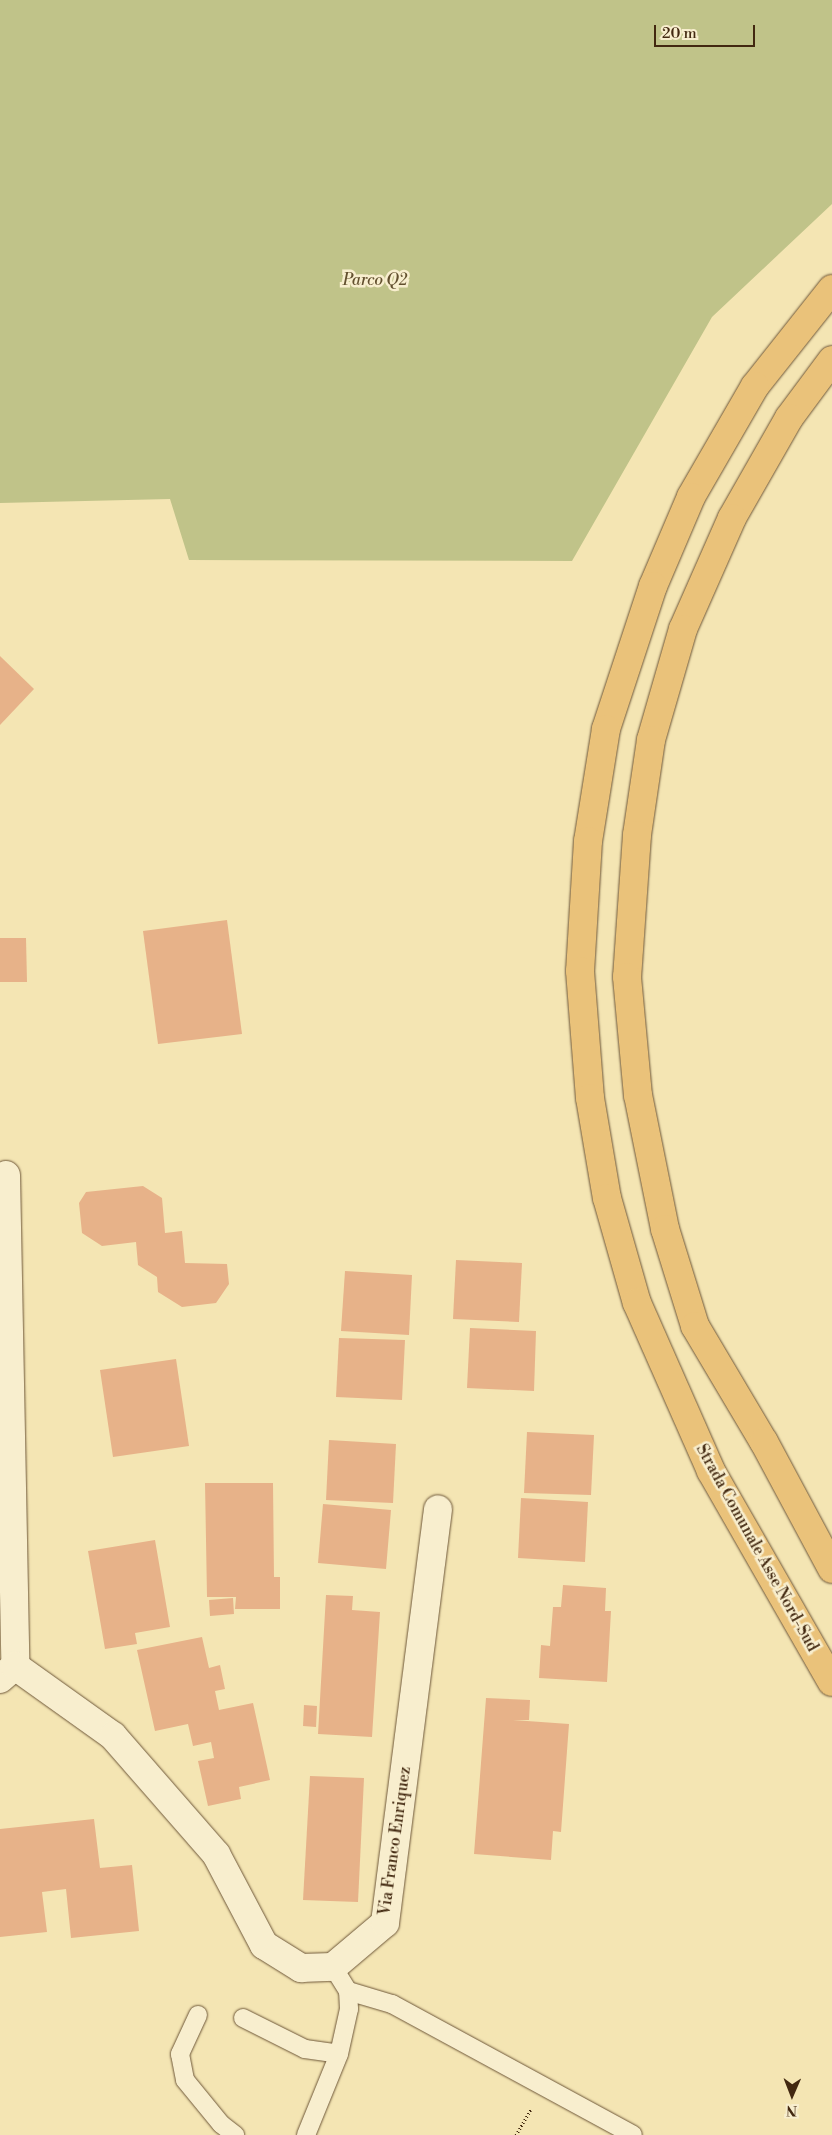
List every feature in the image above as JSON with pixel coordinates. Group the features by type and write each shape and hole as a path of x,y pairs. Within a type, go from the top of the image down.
{"highway":[{"name":"Strada Comunale Asse Nord-Sud","path":"832,289 755,386 691,498 653,586 606,729 588,842 580,971 590,1098 607,1198 637,1303 711,1471 832,1682"},
{"path":"832,360 789,418 732,518 683,630 651,740 637,835 626,977 640,1104 665,1229 695,1326 764,1442 832,1569"}],"street":[{"path":"6,1175 8,1673 113,1736 216,1854 264,1945 302,1968 332,1967"},
{"name":"Via Franco Enriquez","path":"332,1967 385,1922 438,1509"}],"lane":[{"path":"306,2135 339,2054 349,2008 348,1990 332,1967"},
{"path":"348,1990 392,2004 633,2135"},
{"path":"198,2016 180,2054 185,2080 222,2124 235,2135"},
{"path":"243,2018 305,2049 339,2054"}],"path":[{"path":"516,2135 529,2113"}],"green space":[{"name":"Parco Q2","path":"0,0 832,0 832,204 712,317 572,561 189,560 170,499 0,503"}],"building":[{"path":"0,656 34,689 0,725"},
{"path":"227,920 242,1034 158,1044 143,931"},
{"path":"0,938 26,938 27,982 0,982"},
{"path":"143,1186 162,1198 165,1233 182,1231 185,1263 227,1264 229,1284 216,1303 182,1307 158,1292 157,1277 138,1265 136,1242 102,1246 82,1233 79,1203 86,1192"},
{"path":"456,1260 522,1263 519,1322 453,1319"},
{"path":"345,1271 412,1275 409,1335 341,1331"},
{"path":"470,1328 536,1331 534,1391 467,1388"},
{"path":"339,1338 405,1340 402,1400 336,1397"},
{"path":"176,1359 189,1446 113,1457 100,1370"},
{"path":"527,1432 594,1435 591,1495 524,1493"},
{"path":"329,1440 396,1444 393,1503 326,1500"},
{"path":"205,1483 273,1483 274,1577 280,1577 280,1609 235,1609 236,1597 207,1597"},
{"path":"521,1498 588,1502 585,1562 518,1558"},
{"path":"323,1504 391,1510 386,1569 318,1563"},
{"path":"155,1540 170,1627 135,1633 137,1644 105,1649 88,1551"},
{"path":"563,1585 606,1588 605,1611 611,1611 607,1682 539,1678 541,1645 550,1646 553,1607 561,1607"},
{"path":"326,1595 353,1596 352,1610 380,1612 372,1737 318,1734"},
{"path":"233,1598 234,1614 210,1616 209,1600"},
{"path":"202,1637 209,1668 220,1665 225,1689 215,1691 219,1710 253,1703 270,1780 239,1787 241,1799 208,1806 198,1761 214,1758 211,1742 193,1746 188,1724 155,1731 137,1650"},
{"path":"486,1698 530,1700 529,1720 513,1720 569,1724 561,1832 553,1831 551,1860 474,1854"},
{"path":"304,1705 317,1706 316,1727 303,1726"},
{"path":"310,1776 364,1778 358,1902 303,1900"},
{"path":"94,1819 100,1868 132,1865 139,1931 71,1938 66,1889 42,1892 47,1932 0,1937 0,1829"}]}
